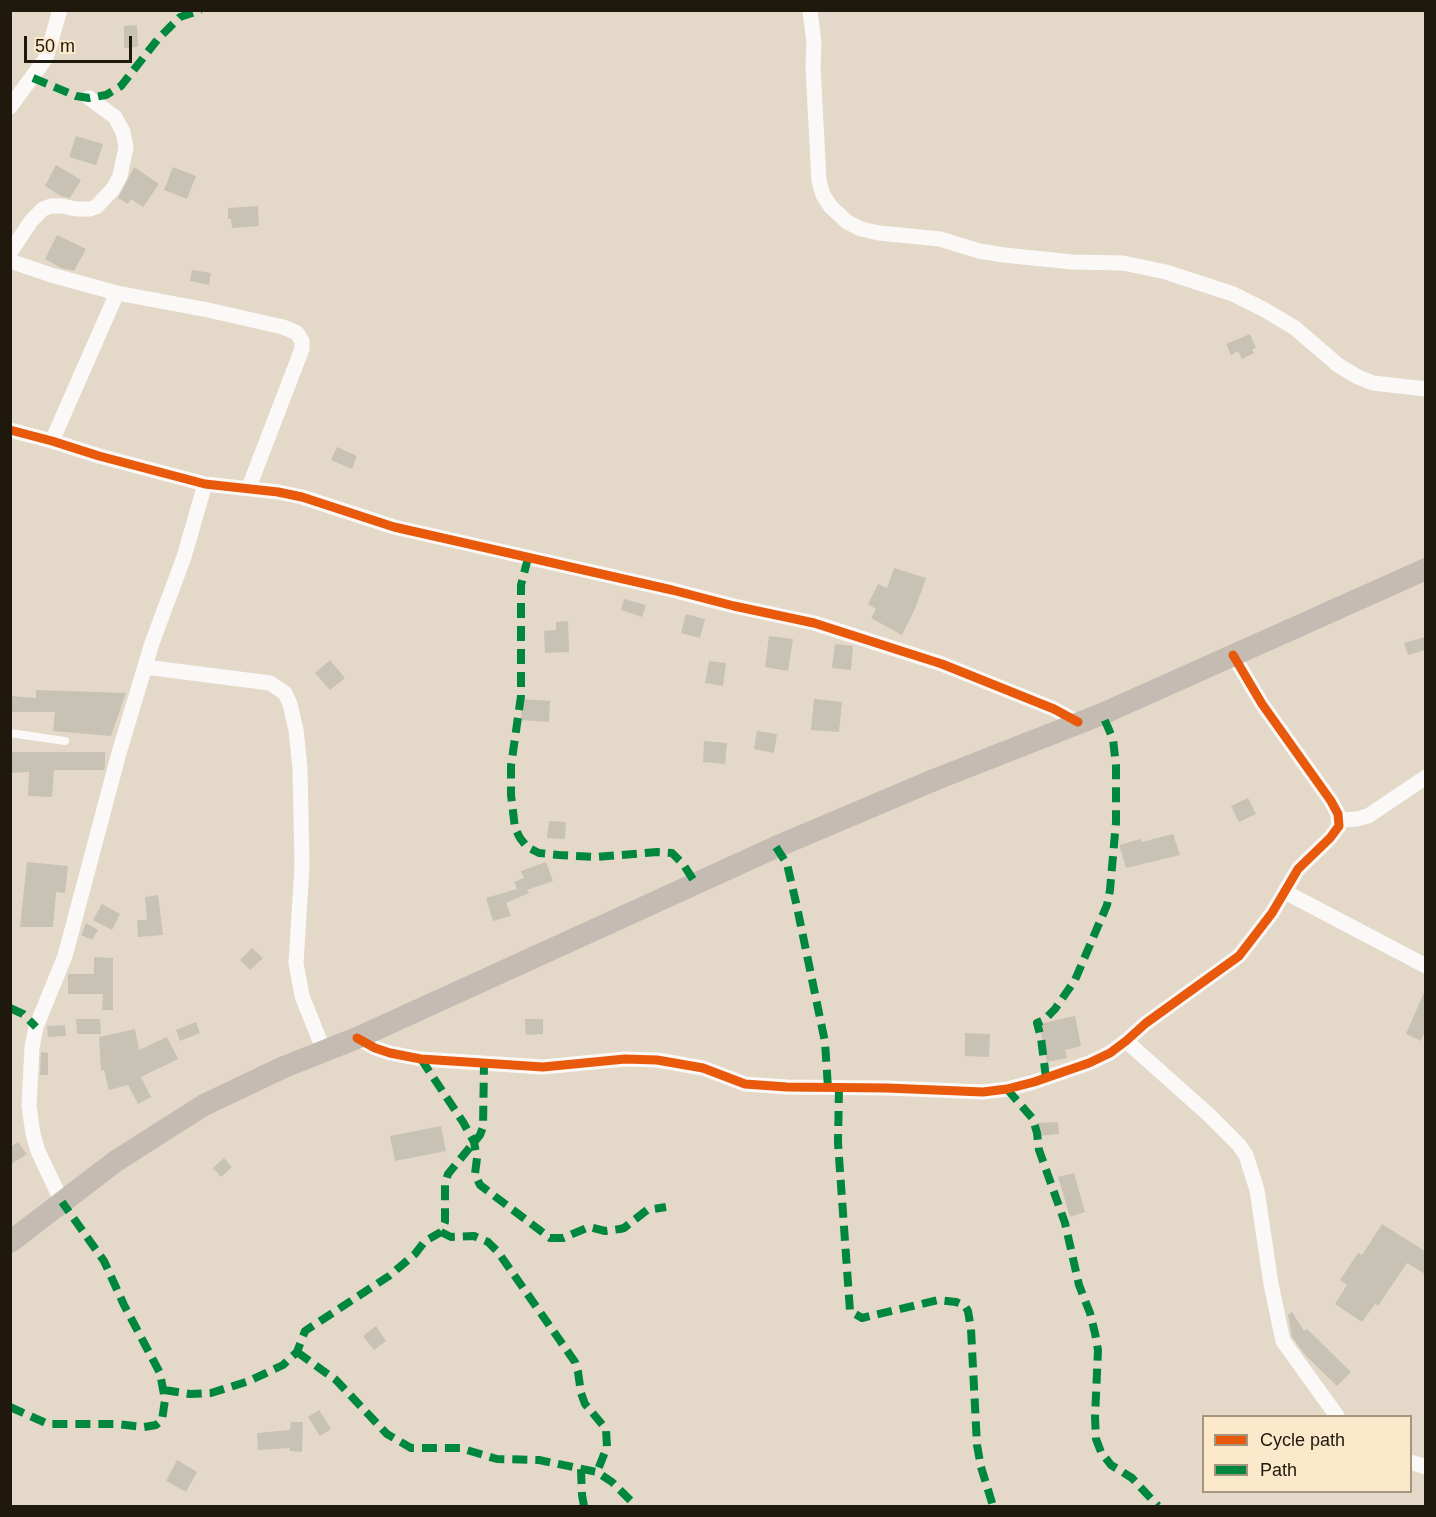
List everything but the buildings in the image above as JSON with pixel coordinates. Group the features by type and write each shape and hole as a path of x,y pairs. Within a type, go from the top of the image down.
{"main road":[{"path":"10,1242 116,1161 204,1105 324,1050 357,1038 776,847 1233,656 1425,569"}],"street":[{"path":"10,107 46,58 60,10"},
{"path":"810,10 814,43 813,67 819,181 823,195 831,207 847,222 879,234 940,239 1004,255 1052,260 1124,262 1166,272 1233,294 1265,310 1295,328 1338,365 1358,377 1373,383 1425,389"},
{"path":"10,253 31,222 43,209 51,206 76,209 96,207 113,189 120,176 126,147 123,132 115,117 89,98"},
{"path":"10,261 117,293 283,327 300,336 302,349 249,487"},
{"path":"52,441 117,293"},
{"path":"10,430 205,484 249,487 302,497 394,527 843,631 942,664 1054,709 1078,722"},
{"path":"62,1202 38,1151 33,1134 29,1106 32,1047 36,1027 65,956 113,774 152,643 184,557 205,484"},
{"path":"357,1038 390,1053 422,1059 543,1067 625,1059 657,1060 703,1068 745,1084 762,1086 983,1092 1034,1082 1089,1063 1110,1053 1146,1023 1239,956 1267,920 1308,858 1330,838 1339,826 1340,820 1331,801 1262,704 1233,656"},
{"path":"145,667 270,683 285,693 296,730 300,768 302,866 296,963 302,996 324,1050"},
{"path":"1340,820 1368,816 1425,777"},
{"path":"1285,892 1425,966"},
{"path":"1126,1041 1208,1114 1246,1155 1257,1190 1271,1284 1283,1341 1336,1415"}],"lane":[{"path":"10,733 65,741"}],"marked path":[{"path":"33,78 76,96 89,98 106,95 121,86 158,39 180,17 201,10"},
{"path":"528,558 521,585 521,696 511,766 511,795 515,828 520,838 527,847 539,853 559,855 597,857 672,853 683,864 696,884"},
{"path":"1046,1078 1037,1023 1044,1020 1055,1009 1075,980 1107,905 1110,890 1116,822 1116,766 1113,739 1102,714"},
{"path":"776,847 787,864 797,907 825,1042 828,1088"},
{"path":"10,1008 23,1014 36,1027"},
{"path":"421,1059 474,1142 477,1158 475,1174 480,1185 550,1238 563,1238 589,1227 605,1231 624,1228 647,1210 666,1207"},
{"path":"164,1390 190,1394 211,1393 249,1381 283,1365 297,1352 305,1331 389,1276 415,1254 425,1241 441,1232 445,1222 445,1184 448,1174 480,1135 483,1127 484,1064"},
{"path":"839,1088 838,1143 850,1311 862,1318 938,1300 956,1302 965,1306 971,1329 977,1445 993,1506"},
{"path":"1007,1089 1033,1119 1039,1150 1065,1223 1079,1285 1090,1313 1098,1350 1096,1439 1101,1452 1111,1465 1132,1478 1158,1506"},
{"path":"10,1407 48,1424 116,1424 144,1427 156,1425 162,1420 165,1400 160,1373 104,1261 62,1202"},
{"path":"441,1232 451,1237 474,1236 488,1242 498,1252 575,1362 585,1404 606,1429 607,1447 597,1472"},
{"path":"297,1352 336,1380 387,1434 411,1448 460,1448 497,1459 539,1460 597,1472 612,1482 636,1506"},
{"path":"581,1469 584,1506"}],"cycle path":[{"path":"10,430 205,484 302,497 394,527 814,623 942,664 1054,709 1078,722"},
{"path":"357,1038 390,1053 421,1059 543,1067 625,1059 657,1060 703,1068 745,1084 787,1087 983,1092 1034,1082 1089,1063 1110,1053 1146,1023 1239,956 1272,913 1298,869 1339,826 1338,814 1331,801 1262,704 1233,655"}]}
